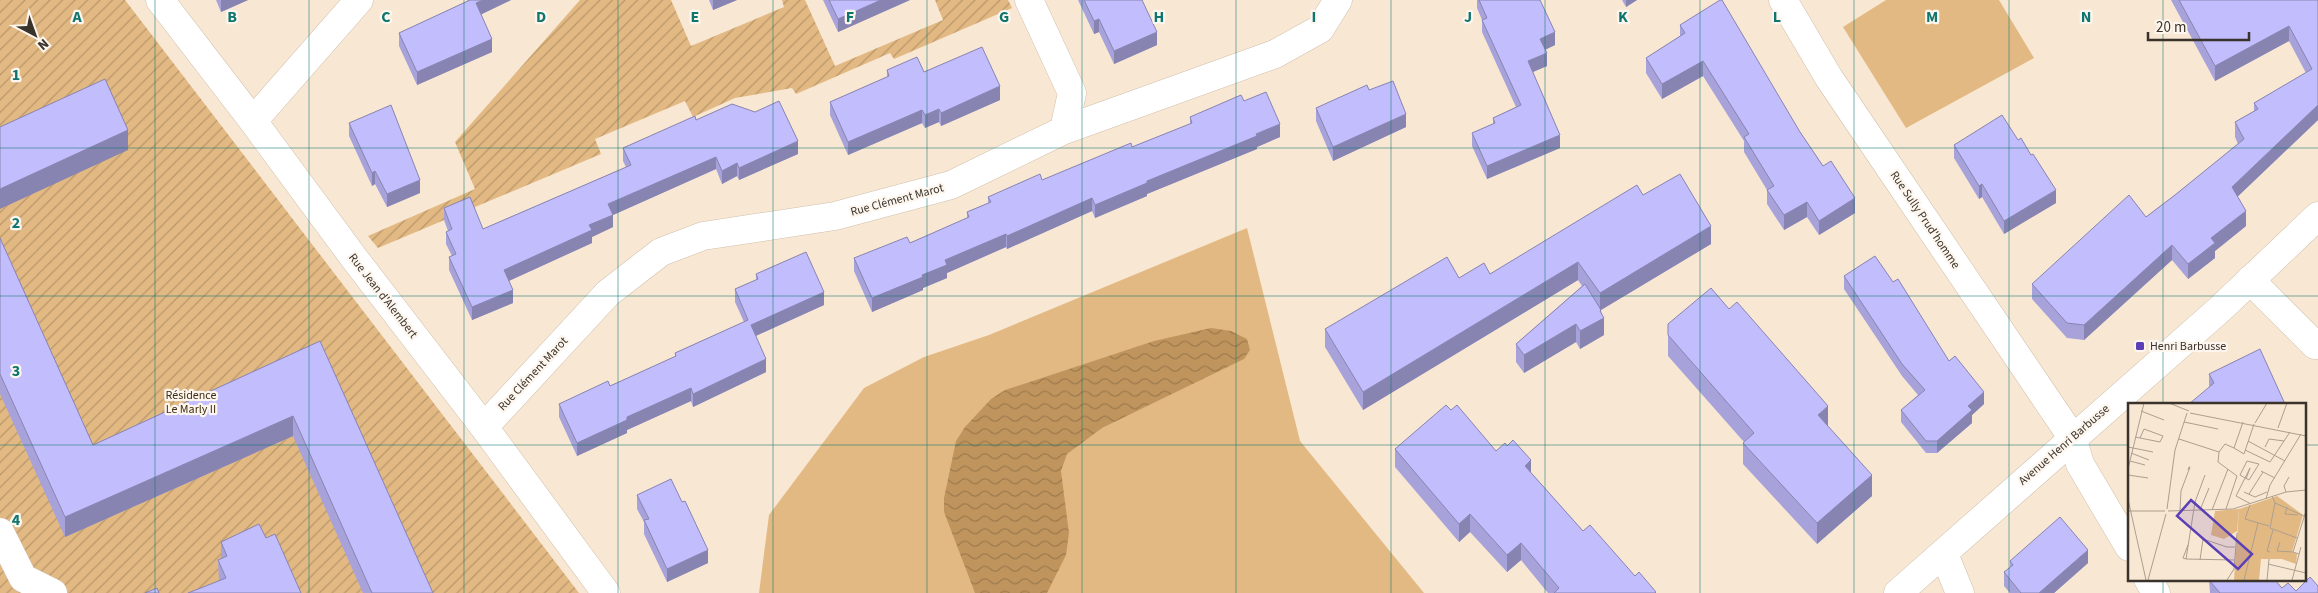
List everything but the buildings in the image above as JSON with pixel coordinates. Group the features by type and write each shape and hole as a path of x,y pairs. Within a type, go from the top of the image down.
{"street":[{"name":"Rue Jean d'Alembert","path":"160,0 254,121 354,258 484,427 606,593"},
{"path":"254,121 359,0"},
{"path":"1029,0 1072,93 1064,130"},
{"name":"Rue Clément Marot","path":"484,427 608,293 661,252 703,236 835,216 951,185 1064,130 1275,54 1320,29 1338,0"},
{"name":"Rue Sully Prud'homme","path":"1783,0 1829,78 2072,437 2080,464 2128,545"},
{"name":"Avenue Henri Barbusse","path":"1898,593 1944,554 2318,218"},
{"path":"2250,280 2315,344 2318,342"},
{"path":"0,532 23,578 53,593"},
{"path":"1944,554 1960,593"},
{"path":"2149,580 2156,593"}],"green space":[{"name":"Résidence Le Marly II","path":"0,0 125,0 579,593 0,593"},
{"path":"580,0 671,0 691,46 784,7 782,0 805,0 835,66 943,20 935,0 1008,0 1012,8 894,59 890,53 796,94 792,88 735,98 693,117 685,101 595,139 601,154 378,248 368,236 475,189 455,142"},
{"path":"1886,0 1999,0 2034,58 1906,128 1843,27"},
{"path":"1247,228 1300,441 1424,593 759,593 769,515 864,388 924,357 989,335"}],"water":[{"path":"1211,328 1231,331 1247,339 1250,350 1244,359 1102,428 1067,454 1061,471 1069,533 1066,555 1047,593 975,593 944,512 944,498 956,441 965,427 991,399 1005,390 1154,341"}],"place":[{"name":"Henri Barbusse","path":"2140,346"}]}
